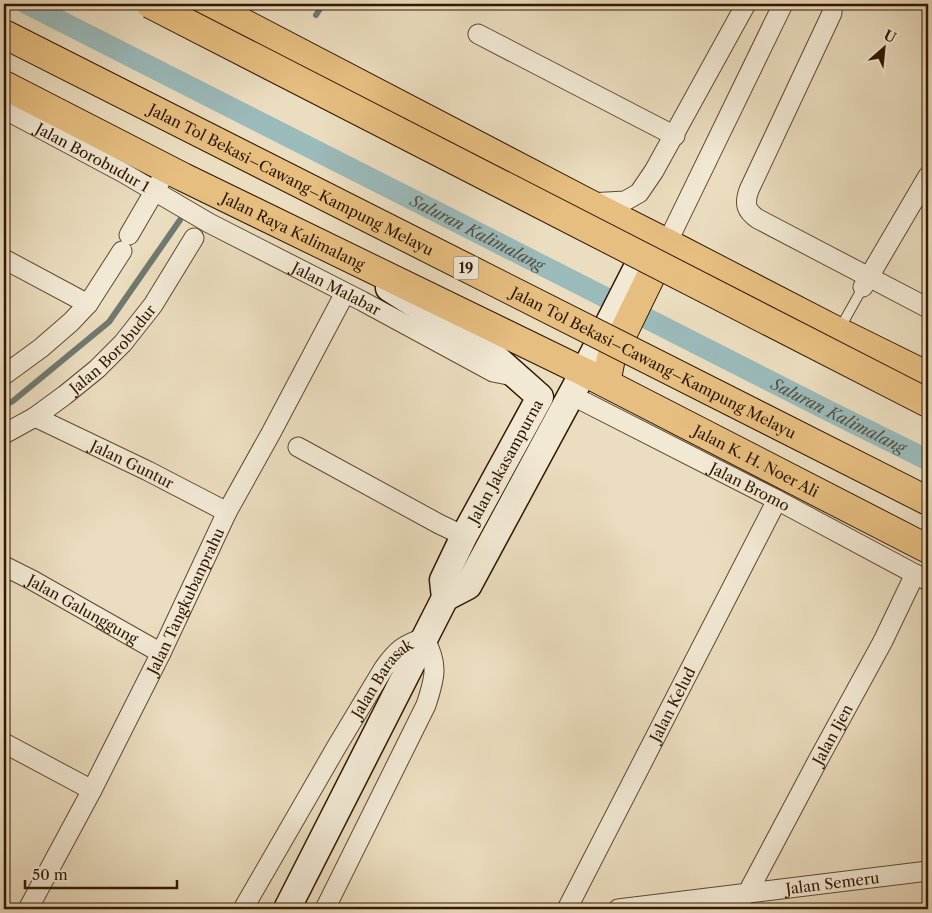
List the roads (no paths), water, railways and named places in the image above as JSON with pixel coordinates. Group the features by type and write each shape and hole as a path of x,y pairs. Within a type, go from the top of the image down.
{"main road":[{"path":"150,4 928,403"},
{"path":"223,7 588,203 928,376"},
{"name":"Jalan Tol Bekasi–Cawang–Kampung Melayu","path":"4,34 928,501"},
{"name":"Jalan Raya Kalimalang","path":"4,85 161,180 329,249 587,383"},
{"path":"587,383 612,358 613,334 660,239"},
{"name":"Jalan Jakasampurna","path":"287,909 445,598 443,580 464,536 540,397 488,351 329,249"},
{"name":"Jalan Jakasampurna","path":"445,598 468,586 587,383"},
{"name":"Jalan K. H. Noer Ali","path":"587,383 928,549"}],"street":[{"path":"588,203 625,201 639,193 675,136 746,4"},
{"path":"660,239 783,4"},
{"path":"832,4 832,13 749,190 746,198 747,207 751,214 758,219 866,282 928,308"},
{"path":"478,34 675,136"},
{"name":"Jalan Borobudur 1","path":"4,109 122,172 161,180"},
{"path":"866,282 928,176"},
{"path":"4,375 41,348 71,322 88,304 126,243 161,180"},
{"name":"Jalan Malabar","path":"161,180 208,223 345,292 493,372 519,377"},
{"name":"Jalan Borobudur","path":"4,434 35,417 97,369 123,343 153,305 194,238"},
{"path":"4,259 88,304"},
{"path":"362,301 374,278"},
{"name":"Jalan Tangkubanprahu","path":"28,909 92,790 161,653 227,512 345,292"},
{"name":"Jalan Bromo","path":"587,383 777,500 922,577"},
{"name":"Jalan Guntur","path":"35,417 148,471 227,512"},
{"path":"298,447 464,536"},
{"name":"Jalan Kelud","path":"567,909 777,500"},
{"name":"Jalan Galunggung","path":"4,566 161,653"},
{"name":"Jalan Ijen","path":"747,894 816,762 883,641 922,577"},
{"name":"Jalan Barasak","path":"243,909 384,668 401,648 424,638 434,661 432,686 426,705 325,909"},
{"path":"4,744 92,790"},
{"name":"Jalan Semeru","path":"618,909 928,871"}],"lane":[{"path":"839,332 866,282"}],"waterway":[{"name":"Saluran Kalimalang","path":"27,4 928,460"},
{"path":"316,15 323,4"},
{"path":"4,406 13,401 109,322 180,220"}]}
